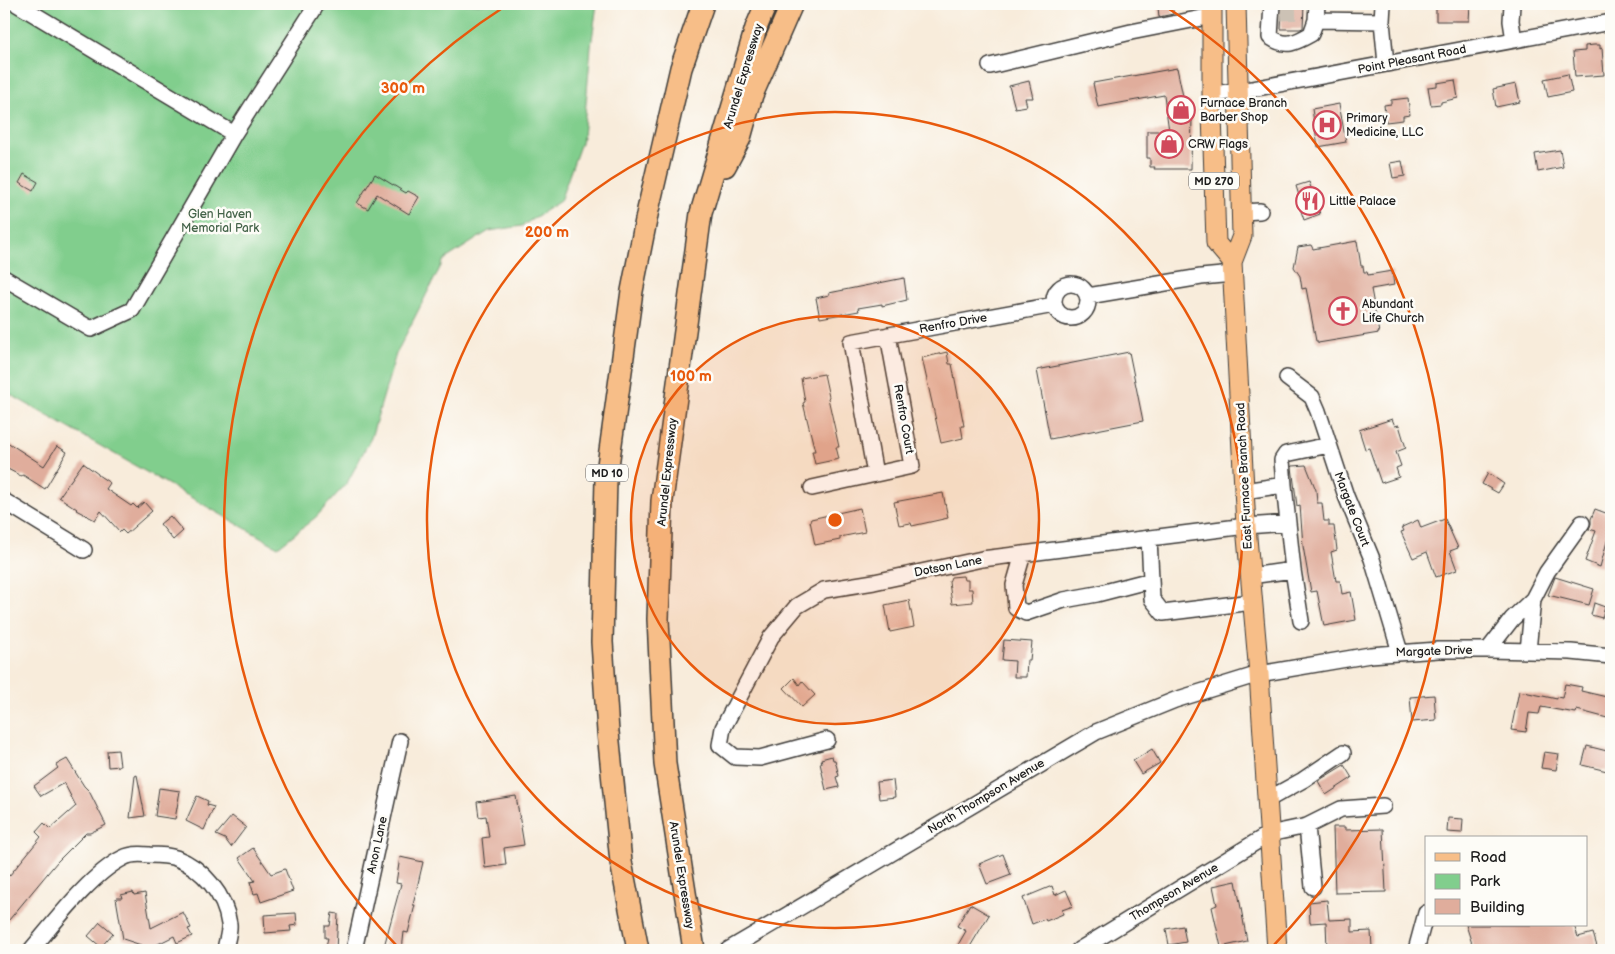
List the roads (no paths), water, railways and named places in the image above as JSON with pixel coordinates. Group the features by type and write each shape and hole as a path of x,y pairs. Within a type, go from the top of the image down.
{"highway":[{"name":"MD 10","path":"638,950 621,862 608,732 602,642 606,480 632,291 648,210 681,68 703,4"},
{"name":"Arundel Expressway","path":"694,950 665,764 658,619 662,501 701,213 756,28 766,4"},
{"path":"701,213 740,138 752,95 792,4"}],"main road":[{"name":"East Furnace Branch Road","path":"1236,4 1238,91 1251,212 1232,268 1246,526 1259,674 1277,950"},
{"name":"MD 270","path":"1212,10 1216,243 1232,268"}],"street":[{"path":"17,4 234,134"},
{"path":"4,278 92,329 132,310 234,134 316,4"},
{"path":"1383,4 1382,21 1386,64"},
{"path":"1512,4 1511,21 1514,40"},
{"path":"990,66 1131,32 1212,10"},
{"path":"1275,10 1270,37 1279,43 1296,43 1311,34 1313,12 1382,21"},
{"name":"Point Pleasant Road","path":"1213,94 1611,22"},
{"path":"1088,296 1201,277 1232,268"},
{"path":"1072,283 1082,287 1088,296 1088,307 1081,315 1074,317 1070,318 1060,314 1054,305 1055,294 1062,286 1072,283"},
{"name":"Renfro Drive","path":"875,474 851,342 1054,305"},
{"name":"Renfro Court","path":"812,488 912,466 888,335"},
{"name":"Margate Court","path":"1287,378 1312,397 1346,496 1372,559 1400,652"},
{"path":"1301,620 1292,570 1282,460 1286,454 1329,445"},
{"path":"1244,490 1284,485"},
{"path":"4,501 84,550"},
{"name":"Dotson Lane","path":"827,740 760,758 735,757 720,745 723,728 771,637 796,606 824,590 874,582 982,559 1246,526 1288,523"},
{"path":"1488,650 1512,620 1533,599 1547,572 1582,523"},
{"path":"1149,538 1152,599 1163,613 1252,602"},
{"path":"1023,554 1014,585 1016,608 1026,613 1064,600 1097,594 1151,580"},
{"path":"1250,576 1292,570"},
{"path":"1528,651 1533,599"},
{"name":"Margate Drive","path":"1259,674 1370,655 1400,652 1488,650 1571,652 1611,656"},
{"name":"North Thompson Avenue","path":"728,950 1096,732 1175,700 1259,674"},
{"name":"Anon Lane","path":"354,950 400,741"},
{"path":"1267,800 1303,780 1343,752"},
{"name":"Thompson Avenue","path":"1079,950 1269,834 1307,826 1340,809 1382,806"},
{"path":"1307,826 1313,887"},
{"path":"31,950 76,898 106,869 124,857 139,854 176,858 196,869 216,889 222,901 229,925 225,950"},
{"path":"1416,950 1425,917"}],"tunnel":[{"path":"1281,13 1304,12"}],"place":[{"name":"Furnace Branch Barber Shop","path":"1181,110"},
{"name":"Primary Medicine, LLC","path":"1327,125"},
{"name":"CRW Flags","path":"1169,144"},
{"name":"Little Palace","path":"1310,201"},
{"name":"Abundant Life Church","path":"1343,311"}],"park label":[{"name":"Glen Haven Memorial Park","path":"220,221"}]}
